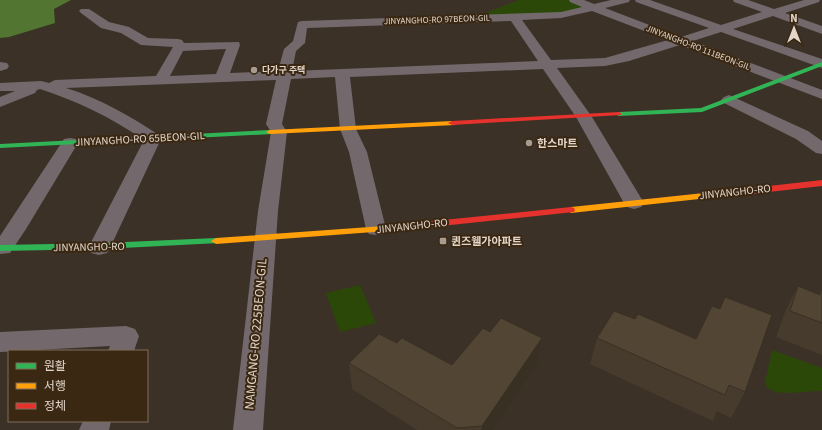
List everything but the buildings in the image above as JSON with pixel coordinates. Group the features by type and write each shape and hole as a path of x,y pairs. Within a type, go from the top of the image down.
{"street":[{"name":"JINYANGHO-RO 111BEON-GIL","path":"574,0 822,95"},
{"name":"JINYANGHO-RO 97BEON-GIL","path":"302,24 561,15 625,0"},
{"path":"640,0 822,64"},
{"path":"738,0 822,30"},
{"path":"0,87 605,62 624,58 774,13 808,1 822,7"},
{"path":"85,11 106,25 125,30 145,42 178,42 179,47 163,76 166,80"},
{"path":"514,17 584,117 634,203"},
{"name":"NAMGANG-RO 225BEON-GIL","path":"248,430 268,211 279,132 274,124 290,49 299,43 302,24"},
{"path":"179,47 234,45 222,77"},
{"path":"348,128 702,110 822,64"},
{"path":"1,69 41,85 73,95 128,122 153,139 135,178 98,248"},
{"path":"342,72 348,128 358,152 376,229"},
{"path":"0,102 41,85"},
{"path":"730,100 802,135 822,149"},
{"name":"JINYANGHO-RO 65BEON-GIL","path":"0,146 348,128"},
{"name":"JINYANGHO-RO","path":"1,248 16,229 70,143"},
{"name":"JINYANGHO-RO","path":"1,248 98,248 266,239 822,183"},
{"path":"0,342 126,336 121,350"}],"green space":[{"path":"0,0 71,0 54,9 55,23 9,37 0,38"},
{"path":"519,0 569,0 587,7 559,14 477,16"},
{"path":"360,285 376,323 340,332 326,293"},
{"path":"772,350 822,368 822,391 783,393 769,389 765,382"}],"traffic: fast":[{"path":"619,114 702,110 822,64"},
{"path":"0,146 270,132"},
{"path":"0,248 103,246 216,241"}],"traffic: slow":[{"path":"270,132 452,123"},
{"path":"571,210 742,192"},
{"path":"216,241 384,229"}],"traffic: jam":[{"path":"452,123 619,114"},
{"path":"742,192 822,183"},
{"path":"384,229 571,210"}],"place":[{"name":"다가구 주택","path":"254,70"},
{"name":"한스마트","path":"529,143"},
{"name":"퀸즈웰가아파트","path":"443,241"}]}
